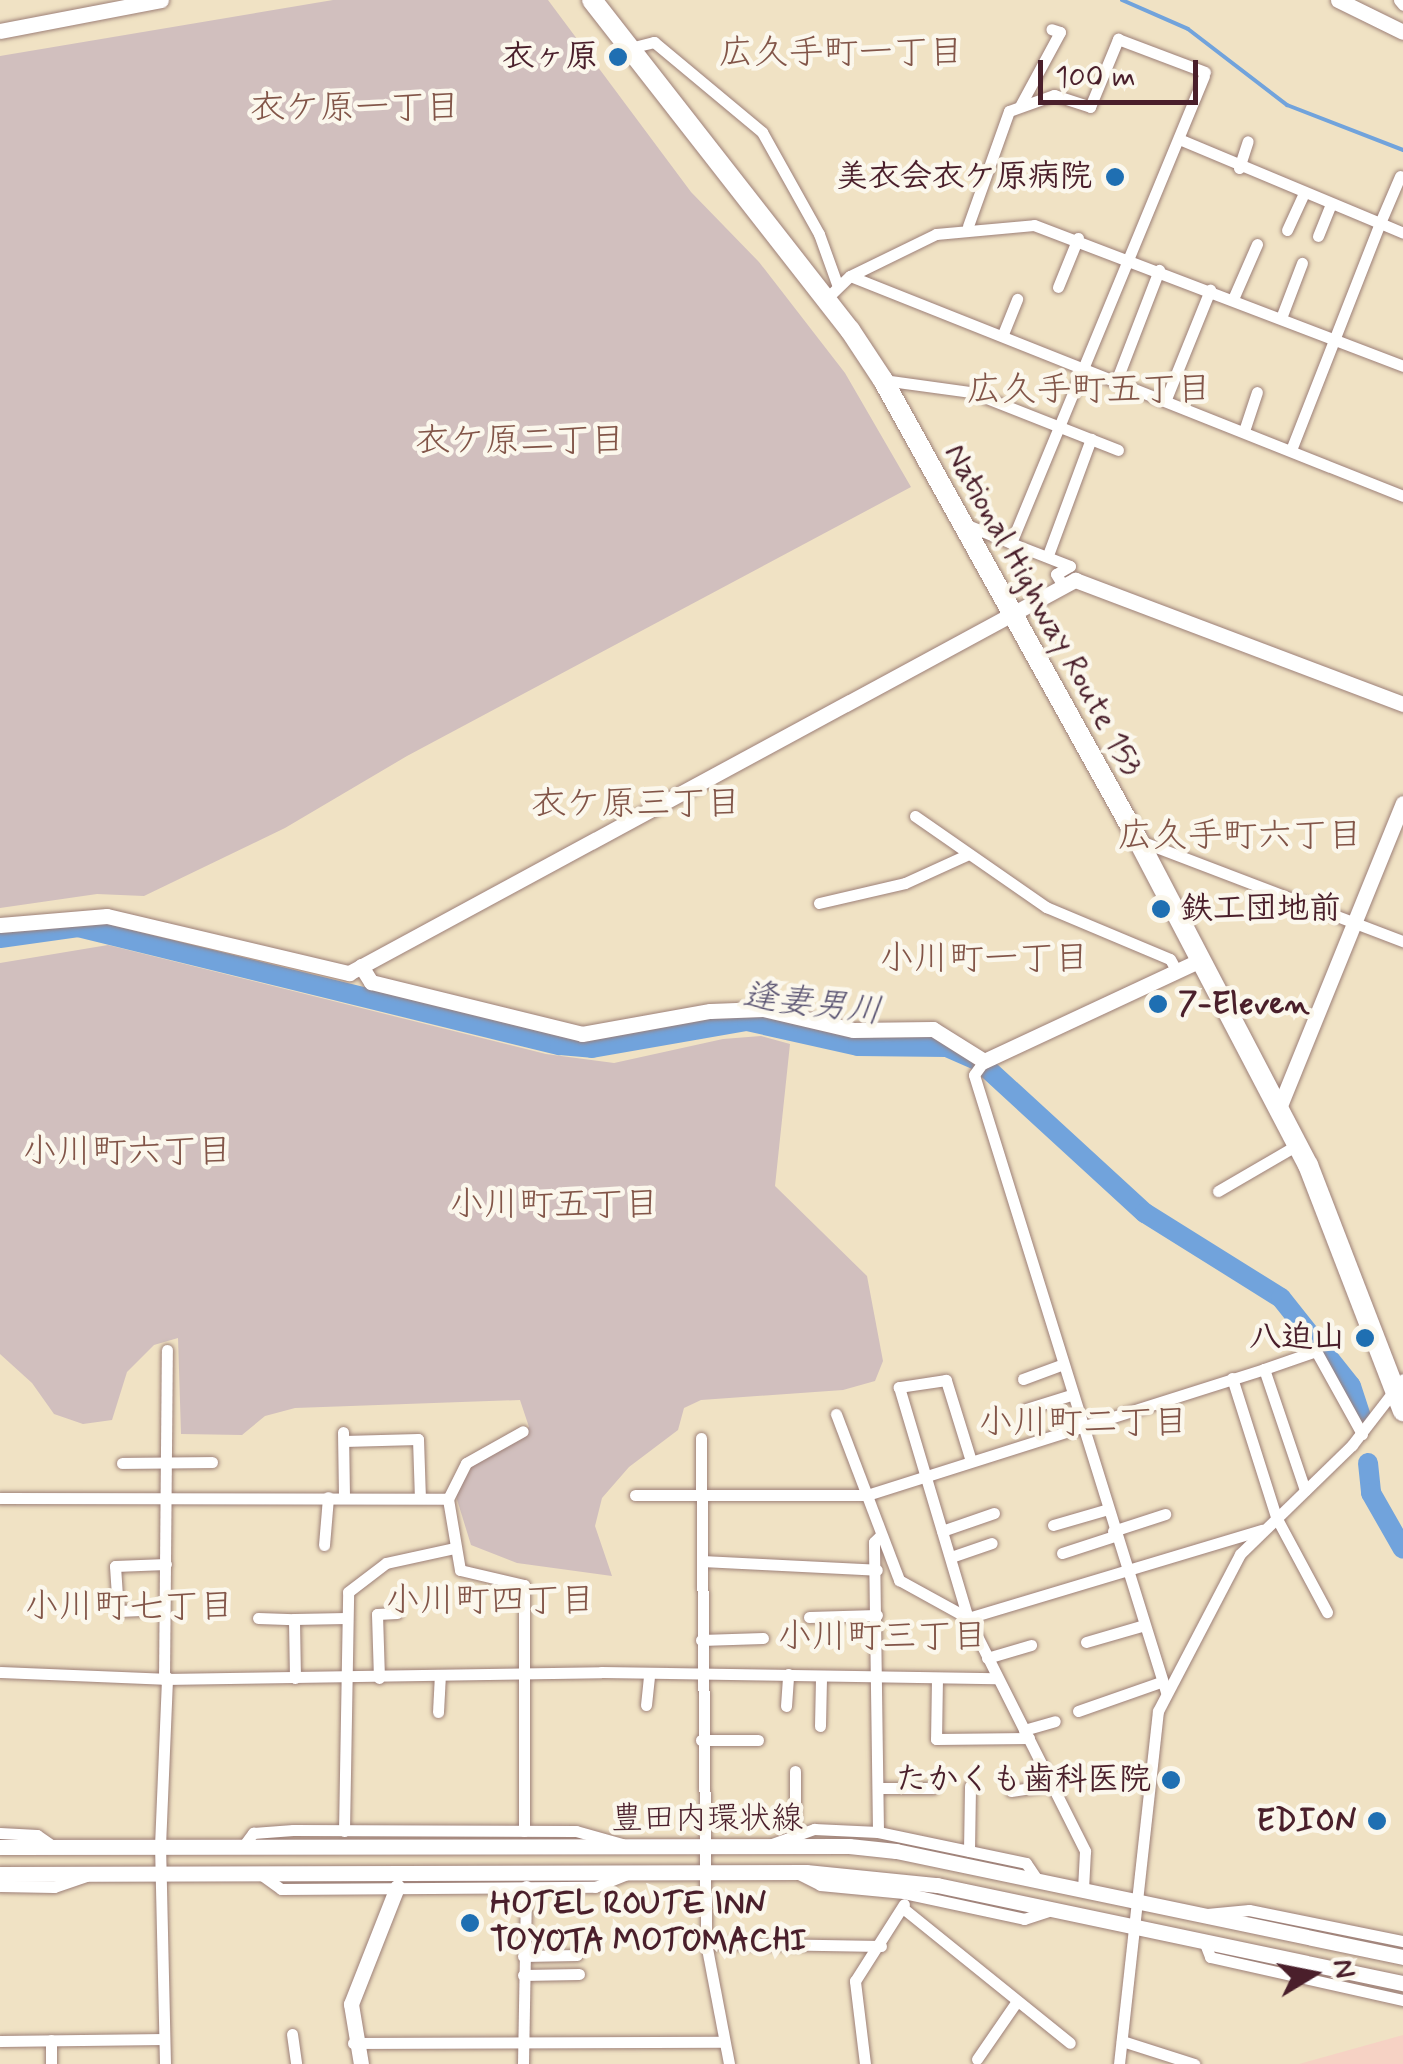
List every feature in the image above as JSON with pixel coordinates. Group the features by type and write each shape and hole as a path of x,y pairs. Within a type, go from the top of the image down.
{"highway":[{"name":"National Highway Route 153","path":"592,0 832,292 1138,840 1278,1108 1401,1394"}],"street":[{"path":"1338,0 1403,32"},
{"path":"0,31 152,1"},
{"path":"1020,106 1060,32 1052,30"},
{"path":"968,226 1009,110 1054,94 1090,107 1118,39 1205,74 1126,256 1012,543"},
{"path":"630,48 654,42 762,132 819,234 832,292 850,276 936,234 968,226 1034,225 1126,256 1403,366"},
{"path":"1178,139 1403,233"},
{"path":"1240,168 1248,142"},
{"path":"1291,450 1400,176"},
{"path":"1287,230 1304,193"},
{"path":"1318,236 1331,204"},
{"path":"1058,287 1078,238"},
{"path":"1233,300 1256,244"},
{"path":"1281,318 1302,263"},
{"path":"1117,379 1159,270"},
{"path":"850,276 1082,364 1403,496"},
{"path":"1166,398 1210,290"},
{"path":"1004,334 1018,298"},
{"path":"882,380 951,387 1118,450"},
{"path":"1244,431 1258,392"},
{"path":"1048,555 1090,438"},
{"path":"958,522 1070,566 1056,574 1062,584"},
{"path":"0,925 106,916 339,975 1008,612 1062,584 1082,580 1403,704"},
{"path":"1278,1108 1403,803"},
{"path":"915,816 1046,907 1170,959 1176,970"},
{"path":"1138,840 1403,941"},
{"path":"819,903 905,883 969,854"},
{"path":"1162,1688 974,1076 984,1060 1198,961"},
{"path":"361,966 372,982 582,1034 710,1011 763,1009 852,1030 933,1029 984,1060"},
{"path":"1218,1191 1297,1145"},
{"path":"165,2064 160,1846 166,1678 167,1350"},
{"path":"634,1495 867,1495 1316,1351 1362,1434"},
{"path":"1023,1378 1062,1365"},
{"path":"1264,1369 1304,1490"},
{"path":"1232,1378 1276,1517 1327,1612"},
{"path":"971,1461 946,1380 899,1387 968,1618 1085,1851 1083,1890"},
{"path":"1118,2064 1152,1741 1162,1688 1228,1570 1262,1530 1401,1394"},
{"path":"1026,1410 1070,1395"},
{"path":"836,1414 900,1580 968,1618 1124,1568 1262,1530"},
{"path":"522,1431 466,1463 448,1499 460,1570 469,1577 524,1585 524,1831"},
{"path":"344,1496 344,1436 418,1439 420,1498"},
{"path":"702,1438 700,1675 706,1943 729,2064"},
{"path":"122,1463 212,1462"},
{"path":"0,1498 167,1494 448,1499"},
{"path":"324,1545 328,1497"},
{"path":"1053,1526 1106,1510"},
{"path":"942,1530 994,1514"},
{"path":"1062,1554 1165,1514"},
{"path":"878,1832 874,1542 880,1536"},
{"path":"951,1557 992,1544"},
{"path":"344,1831 348,1592 373,1569 455,1548"},
{"path":"702,1562 876,1570"},
{"path":"164,1609 118,1611 115,1566 166,1564"},
{"path":"379,1678 377,1614 396,1613"},
{"path":"809,1617 877,1614"},
{"path":"258,1618 346,1618"},
{"path":"294,1619 294,1678"},
{"path":"1086,1642 1141,1626"},
{"path":"701,1640 763,1638"},
{"path":"987,1658 1031,1645"},
{"path":"0,1672 166,1678 788,1674 821,1678 996,1678"},
{"path":"786,1706 788,1674"},
{"path":"646,1705 649,1676"},
{"path":"438,1712 440,1678"},
{"path":"820,1726 821,1678"},
{"path":"937,1678 936,1739 1026,1734 1055,1721"},
{"path":"1078,1712 1162,1688"},
{"path":"701,1740 758,1740"},
{"path":"795,1771 796,1834"},
{"path":"1010,1791 1052,1784"},
{"path":"969,1851 970,1786"},
{"path":"878,1788 933,1788"},
{"path":"242,1848 253,1833 344,1831 603,1834 626,1846"},
{"path":"385,1831 410,1847"},
{"path":"432,1847 454,1831"},
{"path":"0,1832 37,1835 54,1847"},
{"path":"768,1846 796,1834 878,1832 1026,1863 1038,1881"},
{"name":"豊田内環状線","path":"0,1847 768,1846 896,1851 1403,1957"},
{"path":"444,1887 467,1872"},
{"path":"793,1872 820,1885 904,1893 1024,1920 1052,1910"},
{"name":"豊田内環状線","path":"0,1874 793,1872 937,1885 1403,1983"},
{"path":"258,1873 281,1890 607,1886 629,1873"},
{"path":"0,1886 54,1887 90,1874"},
{"path":"522,2064 526,1886"},
{"path":"361,2064 353,2043 351,2004 398,1887"},
{"path":"865,2064 855,1981 904,1909 904,1893"},
{"path":"904,1909 1015,2004 1070,2043"},
{"path":"1202,1915 1249,1910 1403,1941"},
{"path":"1204,1942 1210,1957 1403,2000"},
{"path":"706,1943 881,1946"},
{"path":"524,1956 577,1955"},
{"path":"523,1975 579,1974"},
{"path":"976,2059 1015,2004"},
{"path":"292,2034 296,2064"},
{"path":"353,2043 522,2039 722,2042"},
{"path":"51,2040 51,2064"},
{"path":"0,2041 164,2040"},
{"path":"1122,2042 1194,2064"}],"shaded area":[{"path":"333,0 548,0 691,192 759,262 845,373 911,487 407,756 285,828 144,896 97,894 0,908 0,56"},
{"path":"108,945 546,1054 614,1063 723,1039 761,1036 790,1044 775,1186 867,1276 883,1361 875,1381 843,1390 701,1400 684,1408 678,1430 629,1467 602,1498 595,1526 612,1576 517,1563 471,1545 455,1493 479,1456 529,1427 520,1400 295,1408 265,1416 242,1435 181,1434 178,1338 154,1345 127,1372 112,1420 83,1424 54,1414 32,1383 0,1354 0,963"},
{"path":"1403,2035 1403,2064 1299,2064"}],"waterway":[{"path":"1122,0 1188,29 1287,105 1403,150"},
{"name":"逢妻男川","path":"0,938 78,927 560,1045 592,1048 747,1021 858,1046 947,1047 979,1061 1145,1213 1281,1298 1351,1386 1361,1417"},
{"name":"逢妻男川","path":"1368,1463 1371,1493 1403,1549"}],"place":[{"name":"衣ヶ原","path":"618,57"},
{"name":"美衣会衣ケ原病院","path":"1115,177"},
{"name":"鉄工団地前","path":"1161,909"},
{"name":"7-Eleven","path":"1158,1004"},
{"name":"八迫山","path":"1365,1338"},
{"name":"たかくも歯科医院","path":"1171,1780"},
{"name":"EDION","path":"1377,1821"},
{"name":"HOTEL ROUTE INN TOYOTA MOTOMACHI","path":"470,1923"}],"district":[{"name":"広久手町一丁目","path":"841,53"},
{"name":"衣ケ原一丁目","path":"355,108"},
{"name":"広久手町五丁目","path":"1089,390"},
{"name":"衣ケ原二丁目","path":"520,441"},
{"name":"衣ケ原三丁目","path":"636,804"},
{"name":"広久手町六丁目","path":"1240,836"},
{"name":"小川町一丁目","path":"984,959"},
{"name":"小川町六丁目","path":"127,1152"},
{"name":"小川町五丁目","path":"554,1205"},
{"name":"小川町二丁目","path":"1083,1423"},
{"name":"小川町四丁目","path":"490,1601"},
{"name":"小川町七丁目","path":"129,1607"},
{"name":"小川町三丁目","path":"882,1637"}]}
